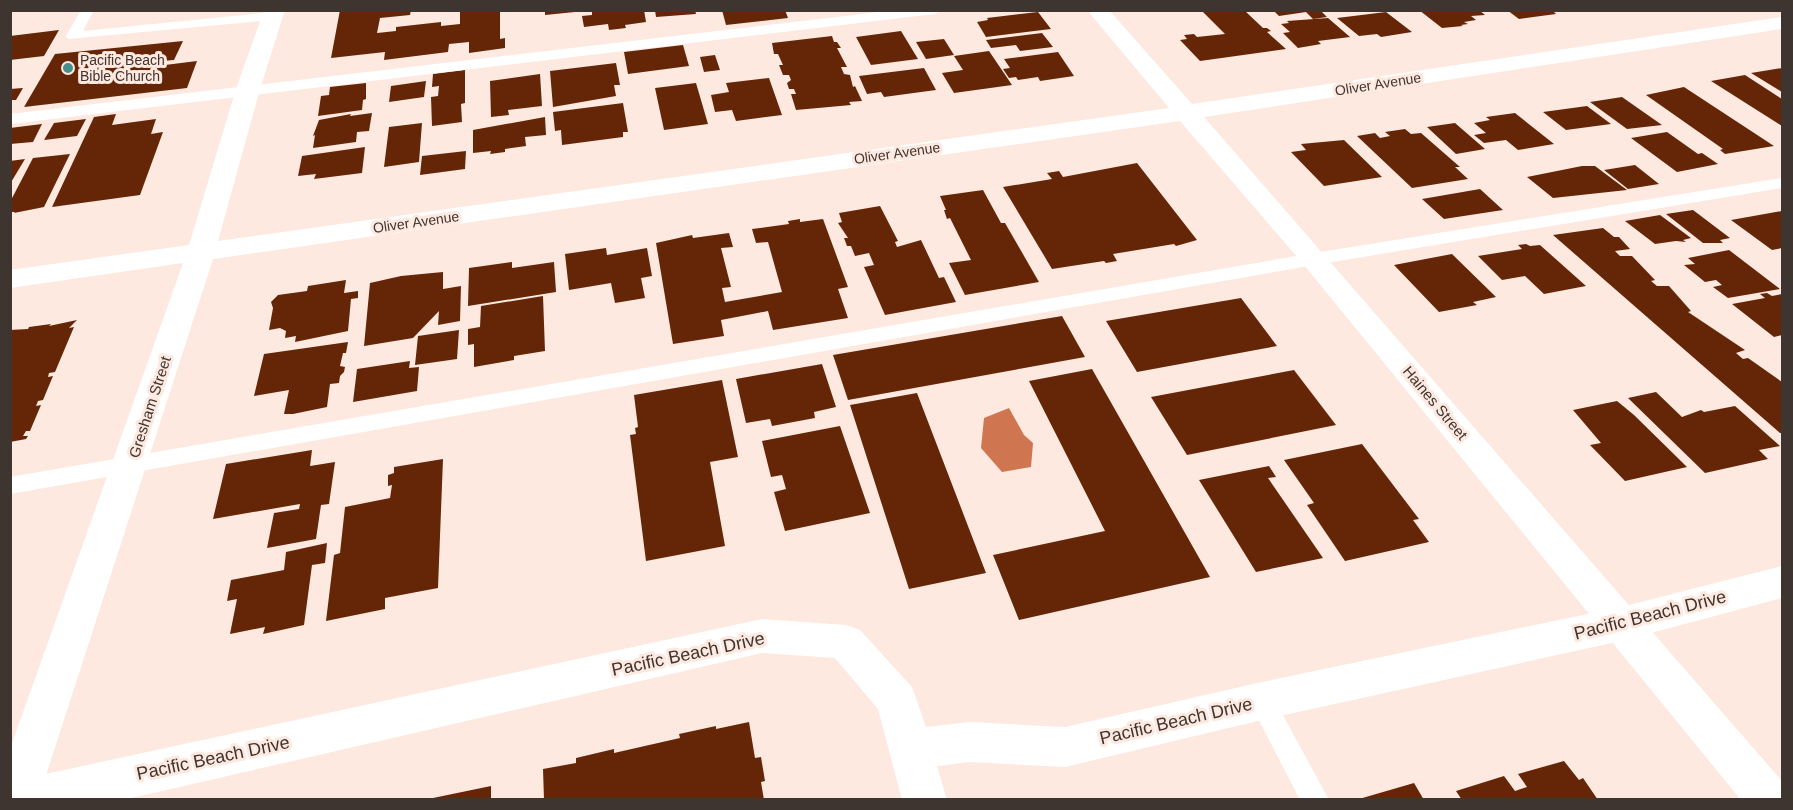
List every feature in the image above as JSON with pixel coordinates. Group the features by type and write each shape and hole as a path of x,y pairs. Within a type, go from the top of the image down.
{"street":[{"name":"Haines Street","path":"1097,10 1314,259 1770,800"},
{"name":"Gresham Street","path":"15,800 131,464 201,252 248,89 274,13"},
{"name":"Oliver Avenue","path":"10,279 1188,112 1782,23"},
{"name":"Pacific Beach Drive","path":"27,800 762,636 846,642 897,700 910,749 970,742 1065,747 1262,701 1621,624 1782,582"},
{"path":"910,749 925,800"}],"lane":[{"path":"88,10 73,36 274,13"},
{"path":"10,119 248,89 935,10"},
{"path":"10,486 1314,259 1782,183"},
{"path":"1262,701 1315,800"}],"shaded area":[{"path":"1009,408 1024,435 1033,443 1031,467 1002,472 981,448 984,418"}],"building":[{"path":"340,10 411,10 410,15 380,18 377,33 396,31 396,27 441,22 441,26 460,24 460,10 500,10 500,39 505,38 505,48 469,53 469,42 449,44 448,52 384,60 385,52 331,58"},
{"path":"545,10 575,10 575,12 545,15"},
{"path":"592,10 644,10 646,22 609,30 608,24 584,27 582,16 592,15"},
{"path":"655,10 695,10 696,14 656,17"},
{"path":"722,10 785,10 788,18 726,25"},
{"path":"1201,10 1244,10 1263,28 1271,31 1267,32 1286,49 1200,61 1180,40 1187,39 1184,35 1194,34 1197,37 1225,34"},
{"path":"1273,10 1320,10 1327,17 1313,19 1306,12 1279,16"},
{"path":"1419,10 1479,10 1485,15 1471,16 1476,20 1464,22 1468,24 1461,25 1463,26 1442,28"},
{"path":"1507,10 1552,10 1556,14 1519,19"},
{"path":"1038,12 1051,29 986,37 977,22 988,20 987,18"},
{"path":"1386,12 1412,32 1381,37 1377,34 1359,36 1337,18"},
{"path":"1328,18 1350,37 1318,41 1321,44 1298,48 1283,33 1290,32 1281,24 1289,23 1287,21"},
{"path":"59,30 44,56 10,60 10,36"},
{"path":"901,31 918,59 871,65 856,37"},
{"path":"1042,33 1053,47 1020,51 1016,45 991,48 986,40"},
{"path":"832,36 834,42 837,42 841,48 837,48 847,67 841,67 844,74 850,75 853,87 855,86 862,101 849,102 851,105 796,110 791,94 796,94 794,89 789,89 787,83 791,80 789,75 783,75 779,65 783,65 778,54 774,54 772,43"},
{"path":"944,39 954,55 926,59 916,42"},
{"path":"183,41 174,60 151,62 149,67 197,61 187,88 24,107 55,54"},
{"path":"683,45 689,66 628,74 624,52"},
{"path":"989,51 1012,85 954,93 942,73 963,70 954,56"},
{"path":"1058,52 1074,76 1040,81 1038,77 1018,80 1016,77 1009,78 1003,69 1010,68 1004,59"},
{"path":"715,55 720,70 704,72 700,57"},
{"path":"616,63 620,85 614,85 616,96 553,107 550,71"},
{"path":"924,68 936,90 884,97 881,92 867,94 859,76"},
{"path":"1782,68 1782,92 1751,73"},
{"path":"465,70 465,103 461,104 462,122 432,126 431,97 438,96 439,86 432,87 433,74"},
{"path":"540,74 542,106 508,110 509,115 491,117 490,81"},
{"path":"1745,75 1782,99 1782,126 1711,81"},
{"path":"769,78 782,115 736,121 732,110 715,112 711,95 729,92 726,83"},
{"path":"426,81 424,97 389,102 391,86"},
{"path":"366,83 366,99 363,100 362,110 318,116 321,96 329,95 330,87"},
{"path":"696,83 708,124 664,130 655,88"},
{"path":"1684,87 1774,146 1725,154 1720,150 1723,149 1646,95"},
{"path":"23,88 16,100 10,100 10,89"},
{"path":"1622,97 1662,125 1627,129 1590,102"},
{"path":"623,103 628,132 623,132 623,137 562,145 561,130 555,131 553,112"},
{"path":"1587,106 1611,124 1566,130 1543,112"},
{"path":"372,113 369,131 357,132 356,142 313,148 315,135 313,136 319,120"},
{"path":"1515,113 1554,144 1518,150 1506,140 1484,143 1474,135 1486,133 1474,123 1490,120 1486,117"},
{"path":"116,114 112,125 156,119 151,134 163,132 140,195 52,207 94,117"},
{"path":"545,117 546,135 525,137 526,146 490,154 491,151 473,153 473,130"},
{"path":"86,119 77,136 44,140 54,123"},
{"path":"422,123 419,162 384,167 389,127"},
{"path":"1455,123 1485,149 1456,154 1427,127"},
{"path":"42,124 33,142 10,144 10,128"},
{"path":"1405,129 1411,134 1421,133 1460,167 1455,167 1468,179 1412,188 1357,136 1375,133 1380,138 1390,136 1385,132"},
{"path":"1667,132 1698,154 1702,153 1718,164 1677,172 1631,138"},
{"path":"1344,140 1382,177 1324,186 1291,152 1306,150 1301,144"},
{"path":"365,147 362,173 314,179 316,174 298,176 302,156"},
{"path":"466,151 465,169 420,175 422,156"},
{"path":"70,154 44,207 10,212 10,202 33,158"},
{"path":"25,159 10,184 10,161"},
{"path":"1137,163 1197,240 1176,246 1174,244 1113,254 1117,261 1052,269 1003,187 1052,179 1047,173 1059,171 1063,177"},
{"path":"1635,165 1659,184 1628,189 1604,170"},
{"path":"1582,166 1595,166 1627,190 1553,198 1527,177"},
{"path":"1480,189 1503,210 1444,219 1422,199"},
{"path":"983,190 1039,282 965,295 949,263 971,260 950,218 947,219 940,196"},
{"path":"880,206 898,241 895,242 897,247 921,240 939,278 944,277 956,302 885,315 864,267 874,265 869,253 855,256 851,246 847,246 844,238 848,238 838,223 842,222 839,213"},
{"path":"1693,210 1730,238 1720,240 1723,243 1703,243 1666,214"},
{"path":"1782,211 1782,248 1772,250 1731,220"},
{"path":"1660,215 1691,238 1683,240 1686,242 1655,244 1625,221"},
{"path":"800,219 800,222 823,219 848,287 838,289 848,318 773,330 768,311 721,320 724,336 673,344 656,243 692,235 693,238 729,233 733,247 721,248 731,287 722,288 725,302 782,292 768,242 756,243 752,229 789,224 788,221"},
{"path":"1603,228 1614,237 1619,237 1630,249 1615,251 1620,256 1632,256 1655,280 1651,281 1657,286 1669,286 1691,311 1688,312 1745,350 1736,353 1743,359 1748,358 1782,382 1782,433 1553,235"},
{"path":"1518,245 1540,245 1586,286 1544,294 1525,276 1502,280 1478,256 1522,249"},
{"path":"606,248 607,255 647,248 652,276 641,278 645,298 615,303 611,283 569,290 565,254"},
{"path":"1729,250 1780,289 1728,298 1713,287 1722,285 1716,280 1705,282 1684,265 1695,264 1688,258"},
{"path":"1452,254 1496,297 1473,302 1477,305 1439,312 1394,265"},
{"path":"512,262 512,268 554,262 556,292 468,306 469,268"},
{"path":"443,272 443,289 461,286 460,321 438,325 439,311 413,338 364,346 370,283 401,276"},
{"path":"346,280 344,293 358,291 358,298 351,299 348,331 295,342 296,336 285,338 286,331 280,328 269,330 273,308 271,302 278,295 307,291 308,286"},
{"path":"1767,293 1772,296 1782,294 1782,335 1774,337 1732,304 1765,298 1760,294"},
{"path":"543,296 545,351 514,356 514,360 474,367 474,344 468,345 468,329 480,327 481,306"},
{"path":"1241,298 1277,346 1137,372 1106,321"},
{"path":"1062,316 1085,357 848,400 833,355"},
{"path":"77,320 69,328 74,327 55,372 49,373 48,377 53,376 43,400 38,401 36,406 41,405 30,431 26,431 23,436 28,436 26,439 10,442 10,330 51,324 49,326"},
{"path":"459,330 457,359 415,365 418,336"},
{"path":"348,342 340,366 345,367 344,372 340,376 339,383 330,384 327,407 284,414 289,390 254,396 264,354"},
{"path":"410,361 409,368 419,367 417,391 353,402 357,369"},
{"path":"822,364 836,407 814,412 815,418 772,426 770,419 746,423 736,379"},
{"path":"1092,369 1210,577 1019,620 993,555 1105,531 1029,381"},
{"path":"1294,370 1336,425 1187,455 1151,397"},
{"path":"722,380 738,457 710,462 725,546 646,561 630,435 636,434 635,428 638,427 634,395"},
{"path":"1656,392 1682,417 1701,410 1704,412 1735,406 1780,446 1759,450 1768,459 1705,473 1628,398"},
{"path":"917,393 986,573 909,589 850,405"},
{"path":"1617,401 1687,467 1625,481 1590,445 1601,443 1573,410"},
{"path":"840,426 870,513 785,531 774,492 786,489 782,475 771,477 762,441"},
{"path":"1362,444 1419,519 1413,520 1429,542 1345,561 1307,505 1314,503 1284,460"},
{"path":"312,450 310,466 335,462 329,504 321,505 316,539 267,548 274,513 299,509 300,504 213,519 226,464"},
{"path":"443,459 438,588 385,598 385,609 326,621 334,555 340,553 345,507 390,498 392,485 388,486 388,475 394,473 394,467"},
{"path":"1269,466 1276,477 1268,478 1323,558 1256,572 1199,480"},
{"path":"327,543 325,563 312,565 304,625 263,634 265,627 230,634 237,599 227,601 231,580 284,570 286,552"},
{"path":"749,722 755,758 761,757 765,781 761,782 764,800 544,800 543,769 576,763 576,758 614,749 614,753 680,738 679,734"},
{"path":"1564,761 1579,780 1583,778 1598,800 1462,800 1456,791 1504,776 1515,791 1527,787 1518,774"},
{"path":"1414,783 1424,800 1359,800 1359,799"},
{"path":"491,786 491,800 433,800 433,798"}],"place":[{"name":"Pacific Beach Bible Church","path":"68,68"}]}
